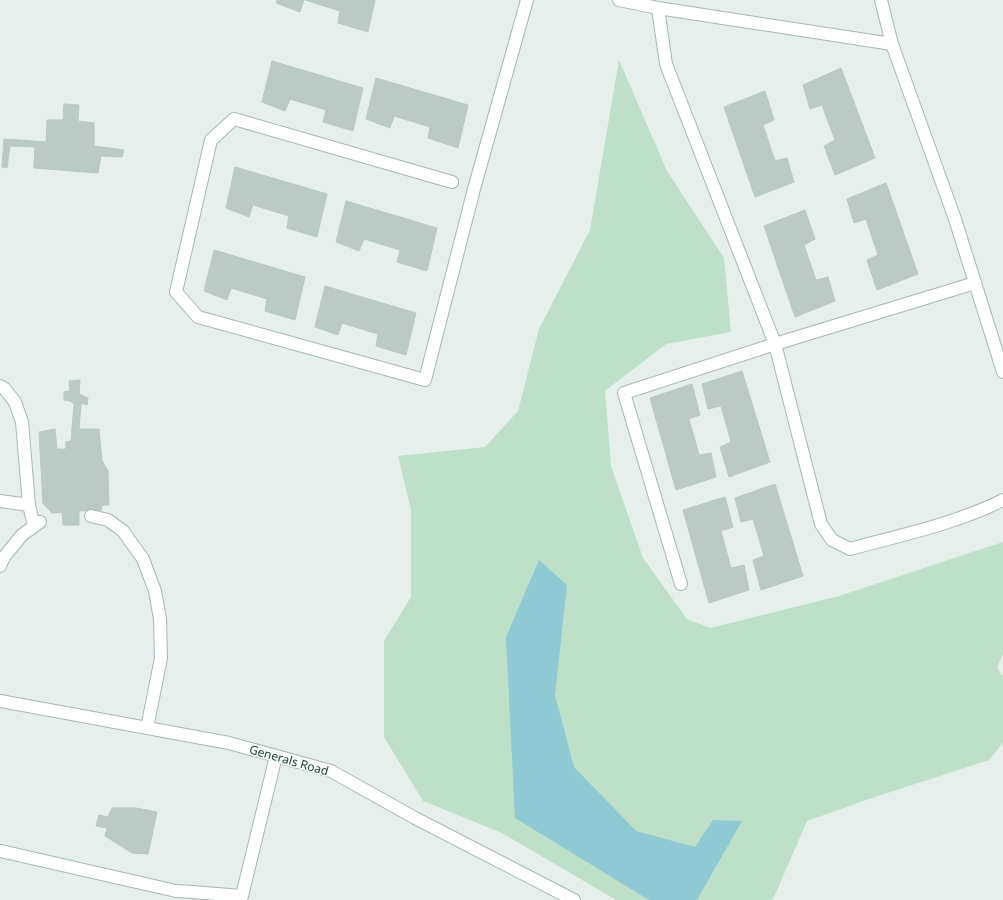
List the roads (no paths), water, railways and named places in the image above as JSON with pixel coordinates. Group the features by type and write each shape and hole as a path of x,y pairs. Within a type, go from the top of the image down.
{"street":[{"path":"452,182 234,119 211,140 176,292 198,317 425,380 474,189 528,0"},
{"path":"620,0 658,8 892,44"},
{"path":"881,0 892,44 954,219 1003,372"},
{"path":"658,8 666,64 775,344 821,524 832,540 850,549 961,518 1003,500"},
{"path":"680,584 624,393 775,344 975,283"},
{"path":"0,386 4,388 15,402 22,422 29,505 38,524 22,535 4,557 0,566"},
{"path":"0,501 29,505"},
{"path":"91,516 108,520 123,531 143,559 155,591 160,619 161,658 147,728"},
{"name":"Generals Road","path":"0,701 229,743 331,771 416,818 574,900"},
{"path":"1,851 176,891 242,896 276,756"}],"water":[{"path":"539,560 567,585 555,695 574,767 636,831 695,847 713,820 742,821 697,900 649,900 515,818 506,637"}]}
